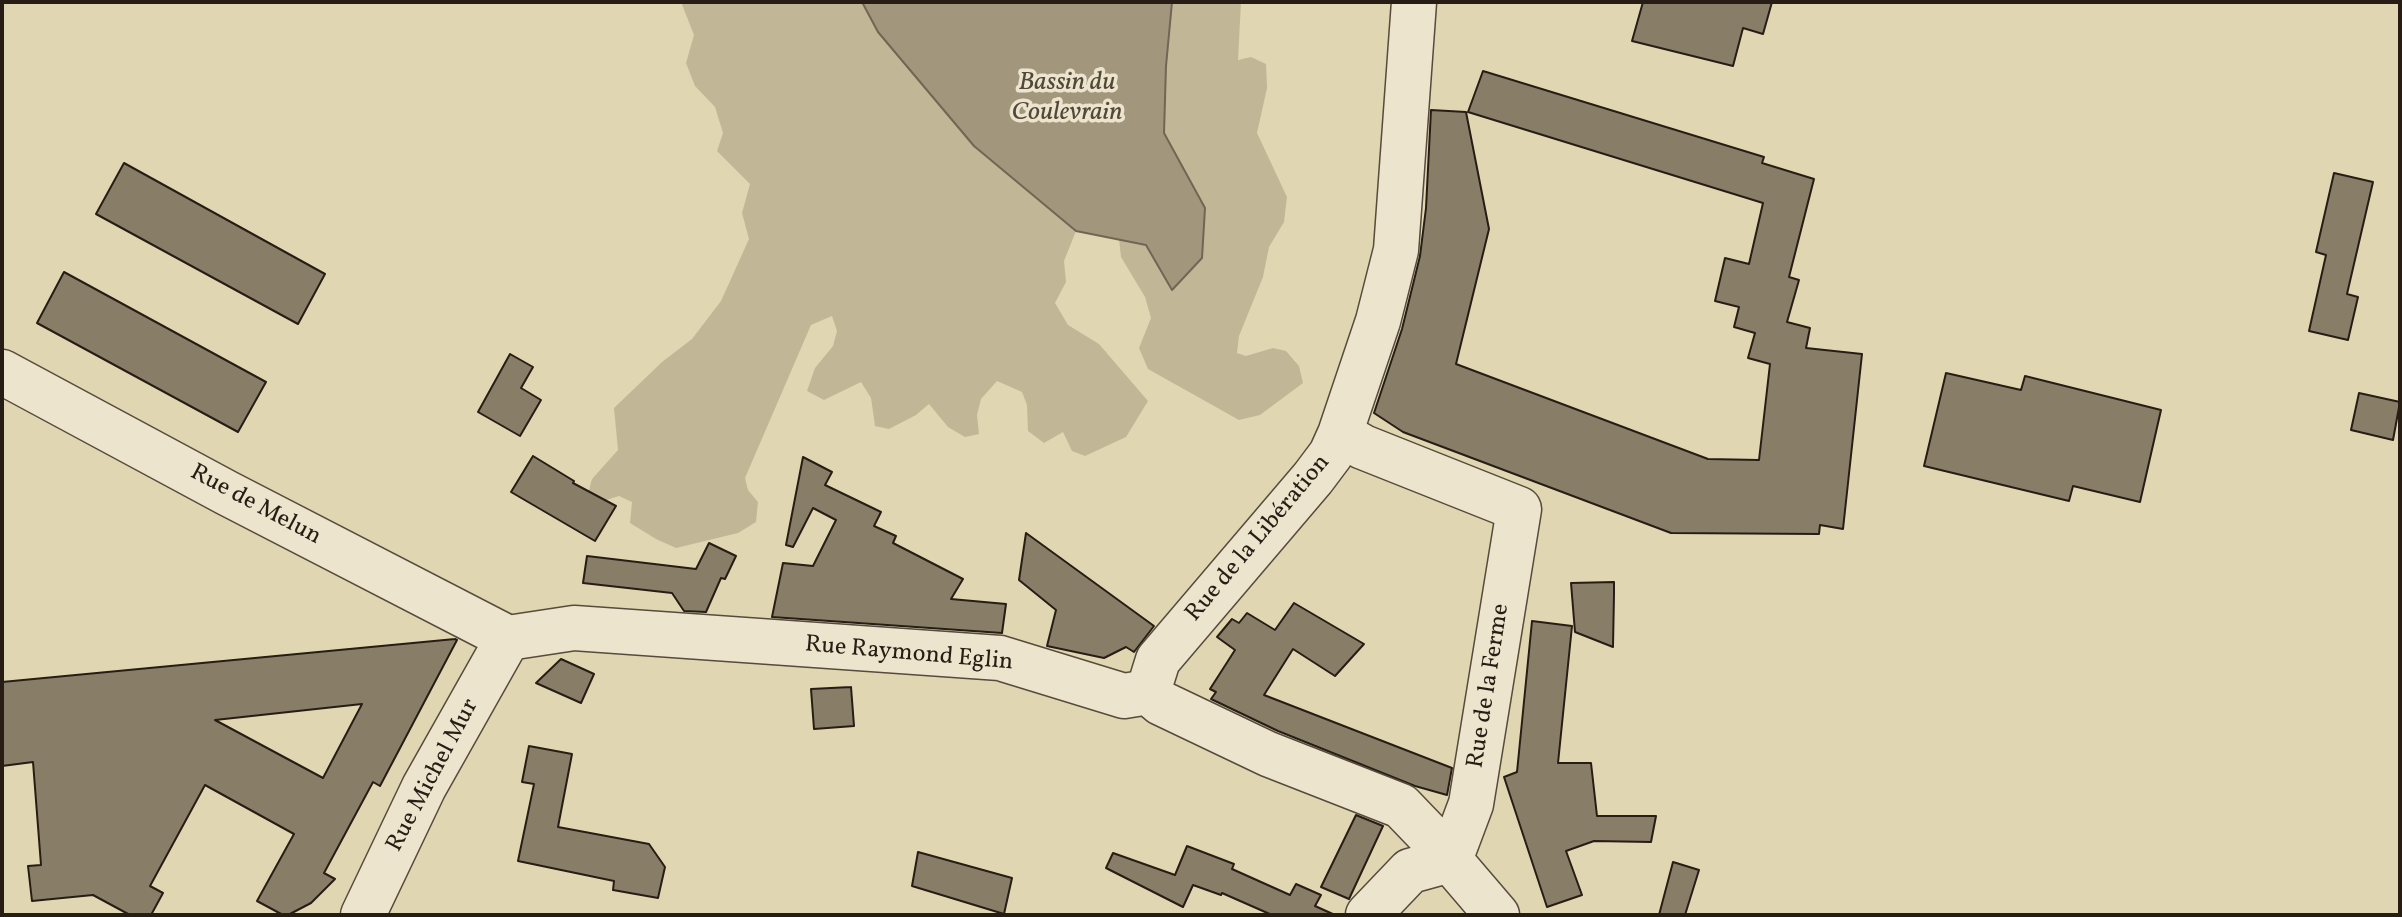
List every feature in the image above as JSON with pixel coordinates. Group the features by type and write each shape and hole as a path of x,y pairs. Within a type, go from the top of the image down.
{"street":[{"name":"Rue de la Libération","path":"1148,692 1158,660 1313,478 1331,454 1340,434 1378,321 1396,250 1414,2"},
{"name":"Rue de Melun","path":"2,372 227,493 508,638"},
{"name":"Rue de la Ferme","path":"1340,434 1363,447 1519,509 1471,804 1450,860"},
{"name":"Rue Raymond Eglin","path":"508,638 574,628 1000,658 1124,696 1148,692"},
{"name":"Rue Michel Mur","path":"363,915 424,787 508,638"},
{"path":"1148,692 1161,703 1268,754 1401,806 1497,915"},
{"path":"1368,914 1410,871 1450,860"}],"shaded area":[{"path":"681,2 862,2 878,32 974,146 1076,231 1064,261 1066,282 1055,303 1068,325 1099,344 1148,401 1126,437 1085,456 1072,451 1063,432 1044,443 1028,431 1027,405 1022,392 997,381 981,399 977,415 979,434 965,437 948,427 929,404 916,415 889,429 875,426 871,398 861,382 824,400 807,391 815,368 833,346 837,331 832,316 811,325 745,478 748,490 758,502 756,522 738,533 676,548 630,523 632,502 619,496 597,503 588,494 592,479 618,450 614,408 662,362 692,339 721,301 749,239 742,213 750,184 717,151 723,133 715,107 695,86 686,63 694,35"},
{"path":"1172,2 1241,2 1238,60 1251,57 1266,64 1267,88 1257,133 1287,197 1284,222 1269,247 1263,277 1239,336 1237,353 1246,356 1273,348 1286,351 1299,366 1303,383 1260,415 1239,420 1148,369 1139,348 1151,318 1145,297 1121,257 1119,239 1146,245 1205,208 1164,133"}],"water":[{"name":"Bassin du Coulevrain","path":"862,2 1172,2 1164,133 1205,208 1202,258 1172,290 1146,245 1076,231 974,146 878,32"}],"building":[{"path":"1643,2 1772,2 1763,34 1743,28 1733,66 1632,41"},
{"path":"1483,71 1764,157 1762,163 1814,179 1789,277 1799,280 1787,322 1810,328 1806,348 1862,354 1843,529 1820,525 1819,534 1671,533 1403,432 1374,413 1402,329 1420,256 1431,110 1466,112 1489,229 1456,364 1708,459 1759,460 1770,364 1748,358 1755,333 1734,327 1739,307 1715,301 1725,258 1749,264 1763,203 1468,112"},
{"path":"124,163 325,274 298,324 96,214"},
{"path":"2334,173 2373,182 2347,294 2358,297 2348,340 2309,331 2326,255 2316,252"},
{"path":"64,272 266,382 238,432 37,323"},
{"path":"510,354 533,367 521,388 541,400 520,436 478,412"},
{"path":"1946,373 2021,390 2025,376 2161,410 2140,502 2073,486 2069,501 1924,466"},
{"path":"2359,393 2400,402 2393,440 2351,430"},
{"path":"533,456 573,483 616,506 595,541 511,492"},
{"path":"803,457 832,472 825,485 881,512 874,526 896,536 893,543 963,579 951,599 1006,604 1002,633 772,617 783,563 813,566 836,520 813,508 793,547 786,545"},
{"path":"1026,533 1154,626 1134,652 1126,647 1104,658 1047,646 1056,610 1019,580"},
{"path":"709,543 736,556 725,579 721,578 706,612 684,611 672,593 583,583 587,556 696,569"},
{"path":"1614,582 1613,647 1575,632 1571,583"},
{"path":"1294,603 1364,644 1335,676 1293,649 1264,695 1452,768 1447,795 1415,786 1278,731 1211,699 1216,692 1210,689 1235,650 1217,637 1232,619 1239,623 1247,613 1275,630"},
{"path":"1532,621 1572,626 1558,763 1591,763 1597,816 1656,816 1651,842 1594,841 1566,851 1582,895 1547,907 1504,777 1517,772"},
{"path":"457,640 380,786 373,782 324,873 335,879 311,903 288,915 257,901 294,834 205,785 150,886 163,893 151,915 130,915 93,895 32,901 28,866 41,865 33,762 2,766 2,682","holes":["362,704 323,778 215,720"]},
{"path":"561,659 594,674 581,703 536,683"},
{"path":"851,687 854,726 814,729 811,689"},
{"path":"529,746 572,754 558,827 649,844 665,867 658,898 613,890 614,881 518,861 534,784 522,782"},
{"path":"1356,815 1383,826 1349,899 1321,887"},
{"path":"1187,846 1234,864 1232,869 1290,895 1296,884 1321,895 1315,906 1335,915 1272,915 1222,893 1193,885 1183,907 1106,868 1113,853 1175,875"},
{"path":"918,852 1012,878 1004,914 912,886"},
{"path":"1673,862 1699,870 1685,915 1659,915"}]}
